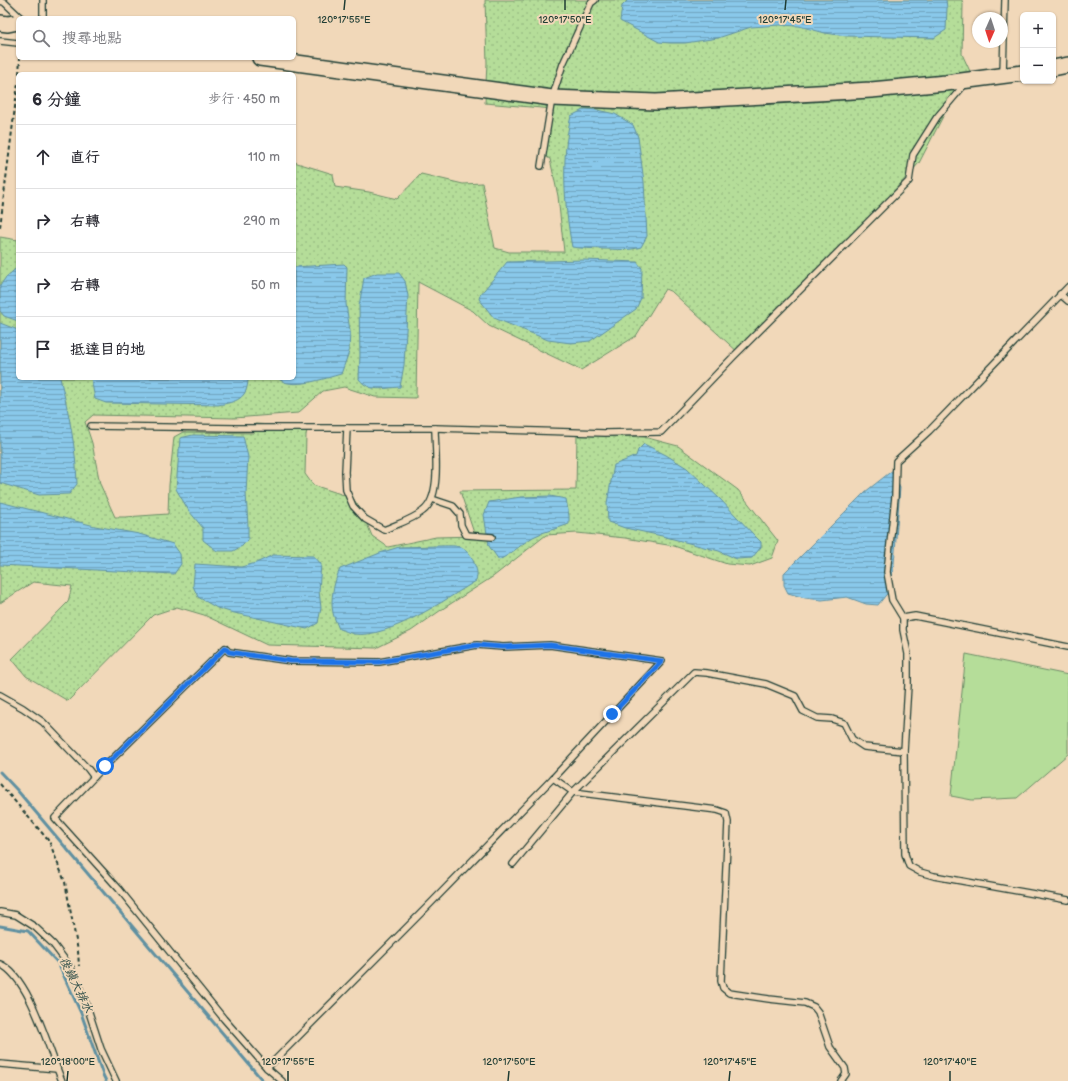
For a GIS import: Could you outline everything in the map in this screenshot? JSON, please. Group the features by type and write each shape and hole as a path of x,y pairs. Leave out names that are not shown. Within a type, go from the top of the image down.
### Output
{"street":[{"path":"275,60 552,98 656,102 870,90 1020,73"},
{"path":"1056,67 1068,65"}],"lane":[{"path":"43,0 43,16"},
{"path":"541,166 552,98 563,64 591,3 595,0"},
{"path":"1003,76 1005,0"},
{"path":"0,1 4,2 12,22"},
{"path":"0,41 16,44"},
{"path":"91,426 435,428 604,433 661,432 733,357 909,181 913,155 921,140 937,117 968,80"},
{"path":"1068,287 929,431 896,461 895,497 887,572 892,600 903,618 903,630 908,654 904,751 905,854 909,866 920,872 934,876 1068,900"},
{"path":"1060,294 1068,301"},
{"path":"347,428 345,472 346,490 353,506 365,519 384,530 424,511 432,499 436,488 435,428"},
{"path":"432,499 453,506 460,514 461,524 466,535 492,537"},
{"path":"903,618 915,616 1068,648"},
{"path":"266,1068 431,904 553,778 662,661 550,645 503,647 477,645 379,662 291,661 229,652 225,648 94,777 55,818 118,889 266,1068 282,1081"},
{"path":"513,864 573,792 694,672 766,684 795,696 803,711 818,718 832,719 844,723 852,739 864,747 904,751"},
{"path":"0,695 23,708 43,722 94,777"},
{"path":"553,778 573,792 717,810 726,813 728,822 721,981 724,988 729,993 805,1003 814,1007 818,1012 830,1046 845,1068 846,1074 841,1081"},
{"path":"0,912 16,915 35,927 53,944 71,968 101,1049 116,1081"},
{"path":"0,964 16,977 25,990 62,1081"},
{"path":"0,1064 57,1069"}],"path":[{"path":"19,72 20,60"},
{"path":"0,227 16,99"},
{"path":"0,784 49,841 65,882 78,951 80,975 78,987"}],"green space":[{"path":"485,0 962,0 962,54 975,82 955,93 919,163 848,242 740,354 672,292 665,289 636,336 581,370 489,326 473,311 418,282 416,398 375,397 344,387 323,391 298,413 234,418 93,415 85,422 92,443 100,484 115,517 168,514 169,485 174,437 183,432 254,433 255,424 308,427 306,435 305,474 313,485 353,498 363,514 372,536 388,547 436,537 475,536 460,491 576,490 577,434 644,437 678,446 738,490 778,541 772,558 750,566 727,564 674,546 625,538 577,533 546,535 494,576 411,631 376,648 267,645 204,615 177,607 153,615 68,701 26,676 12,659 68,602 72,586 33,582 0,603 0,237 16,240 16,380 296,380 296,163 333,174 335,187 369,192 397,199 421,174 463,184 482,183 495,248 509,252 564,252 558,196 550,159 543,155 553,109 485,103 487,63"},
{"path":"966,654 1068,675 1068,754 1017,798 972,800 951,796"}],"water":[{"path":"628,0 946,0 946,30 934,38 846,36 825,33 799,26 780,25 751,27 718,38 685,43 659,42 620,21 622,6"},
{"path":"585,109 615,114 633,125 638,137 644,182 647,236 641,247 622,250 572,247 566,198 566,148 571,116"},
{"path":"584,260 637,262 642,268 641,298 636,309 590,341 571,343 548,340 494,318 479,299 480,295 507,262"},
{"path":"344,264 347,267 346,304 350,331 349,352 341,374 299,384 284,382 281,380 296,380 296,267"},
{"path":"16,269 16,320 4,316 0,311 0,286 6,277"},
{"path":"377,273 399,273 405,281 408,296 404,365 400,387 377,389 368,386 359,379 359,306 364,278"},
{"path":"0,323 16,329 16,380 60,380 72,431 77,484 69,494 39,495 0,483"},
{"path":"91,380 248,380 246,391 240,398 235,401 218,405 106,403 95,399"},
{"path":"193,435 243,436 248,457 246,493 248,540 242,546 233,551 217,551 203,540 203,528 189,511 176,489 180,438"},
{"path":"644,444 687,468 720,499 761,542 761,547 752,558 737,559 719,551 625,528 608,522 607,503 614,465 636,456 638,450"},
{"path":"893,470 900,488 894,564 889,591 878,605 866,604 847,597 822,600 805,598 788,593 784,585 784,573 865,492"},
{"path":"550,496 566,499 569,524 533,537 499,560 489,546 484,515 489,502 521,497"},
{"path":"0,502 95,526 139,534 173,544 180,554 181,564 174,574 0,565"},
{"path":"399,547 460,547 468,552 476,570 476,581 417,616 384,630 368,634 354,634 339,629 333,615 332,596 334,585 340,569"},
{"path":"273,555 314,556 321,564 319,591 321,608 318,623 307,629 230,612 217,608 198,597 193,586 195,564 241,567 256,563"}],"waterway":[{"path":"0,772 17,790 263,1081"},
{"name":"後鎮大排水","path":"0,926 28,931 58,963 81,1013 106,1081"}],"route":[{"path":"105,766 225,648 229,652 291,661 379,662 477,645 503,647 550,645 662,661 612,714"}]}
